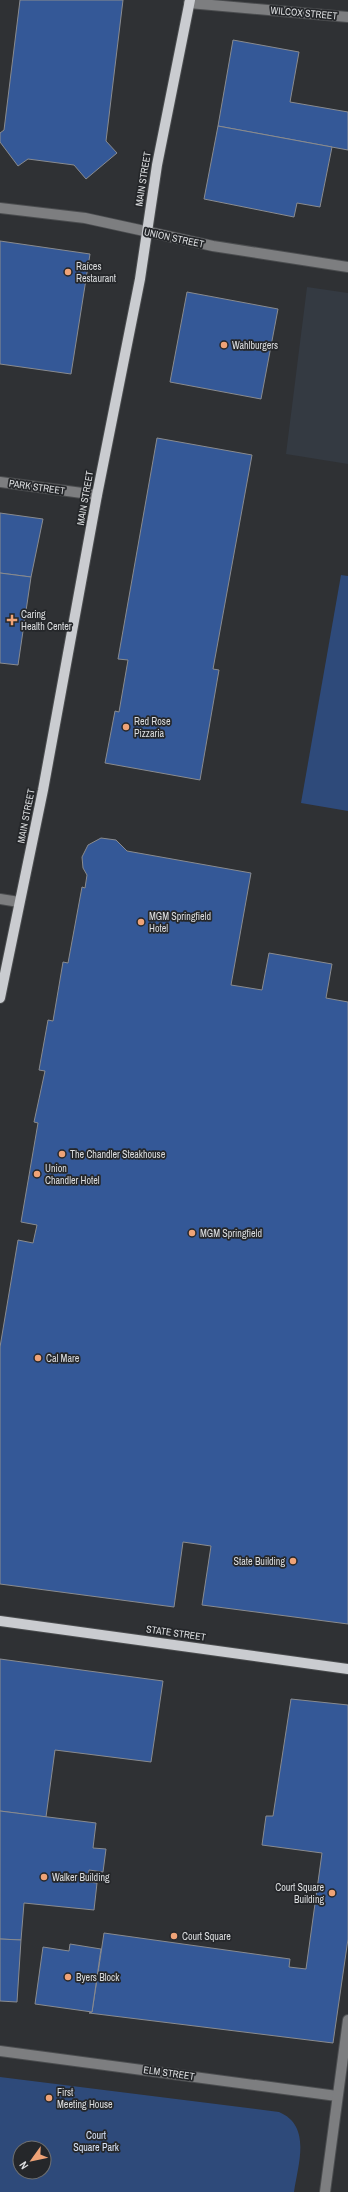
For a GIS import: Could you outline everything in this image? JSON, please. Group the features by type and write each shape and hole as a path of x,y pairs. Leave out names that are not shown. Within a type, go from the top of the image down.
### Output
{"main road":[{"name":"MAIN STREET","path":"0,998 47,769 97,495 137,295 157,166 189,2"},
{"name":"STATE STREET","path":"0,1621 348,1669"}],"street":[{"name":"WILCOX STREET","path":"189,2 348,16"},
{"name":"UNION STREET","path":"0,208 85,218 213,246 348,267"},
{"name":"PARK STREET","path":"0,482 97,495"},
{"path":"0,899 19,902"},
{"path":"325,2192 348,2020"},
{"name":"ELM STREET","path":"0,2051 337,2096"}],"shaded area":[{"path":"307,287 348,293 348,464 286,454"}],"green space":[{"path":"341,575 348,576 348,811 301,803"},
{"name":"Court Square Park","path":"0,2077 279,2112 289,2118 296,2126 299,2136 300,2158 294,2192 0,2192"}],"building":[{"path":"20,0 123,0 106,141 117,153 86,179 74,165 28,159 18,166 0,142 0,133 4,130"},
{"path":"233,40 299,52 290,102 348,112 348,150 218,126"},
{"path":"218,126 332,147 320,207 297,203 294,217 204,199"},
{"path":"0,241 90,254 71,374 0,364"},
{"name":"Wahlburgers","path":"187,292 278,309 261,399 170,382"},
{"path":"157,438 252,455 213,669 219,670 200,780 105,763 115,711 119,712 128,660 118,659"},
{"path":"0,513 43,519 31,577 0,573"},
{"path":"0,573 31,577 18,665 0,663"},
{"name":"MGM Springfield","path":"101,838 116,840 127,851 251,873 231,985 262,990 269,953 332,964 326,998 348,1002 348,1624 202,1605 211,1546 183,1542 174,1607 0,1584 0,1347 18,1240 33,1243 37,1225 21,1222 38,1123 34,1122 45,1071 39,1070 48,1020 53,1021 63,962 68,963 82,887 85,888 87,875 83,868 82,857 88,845"},
{"path":"0,1659 163,1681 151,1762 55,1750 46,1817 0,1811"},
{"name":"Court Square Building","path":"291,1699 348,1705 348,1939 333,2043 89,2013 92,2012 104,1933 290,1959 289,1967 306,1969 322,1853 262,1845 266,1816 273,1816"},
{"name":"Walker Building","path":"0,1811 96,1823 93,1848 106,1849 103,1872 89,1870 88,1882 97,1883 94,1910 24,1903 21,1940 0,1939"},
{"path":"0,1939 21,1940 17,2002 0,2001"},
{"name":"Byers Block","path":"70,1944 101,1949 92,2012 35,2004 43,1947 69,1951"}],"place":[{"name":"Raíces Restaurant","path":"68,272"},
{"name":"Wahlburgers","path":"224,345"},
{"name":"Caring Health Center","path":"12,620"},
{"name":"Red Rose Pizzaria","path":"126,727"},
{"name":"MGM Springfield Hotel","path":"141,922"},
{"name":"The Chandler Steakhouse","path":"62,1154"},
{"name":"Union Chandler Hotel","path":"37,1174"},
{"name":"MGM Springfield","path":"192,1233"},
{"name":"Cal Mare","path":"38,1358"},
{"name":"State Building","path":"293,1561"},
{"name":"Walker Building","path":"44,1877"},
{"name":"Court Square Building","path":"332,1893"},
{"name":"Court Square","path":"174,1936"},
{"name":"Byers Block","path":"68,1977"},
{"name":"First Meeting House","path":"49,2098"}]}
